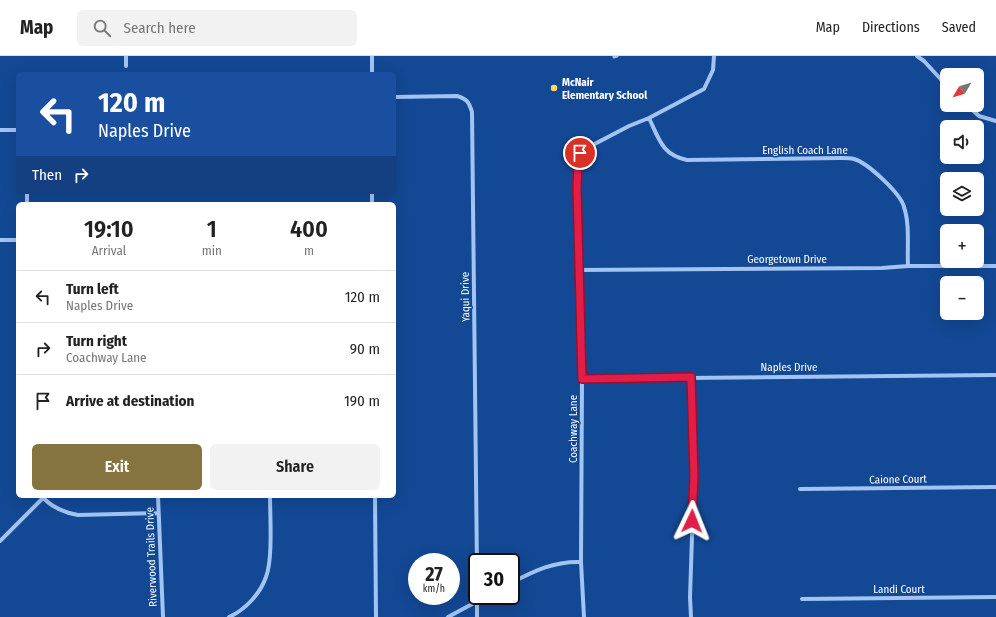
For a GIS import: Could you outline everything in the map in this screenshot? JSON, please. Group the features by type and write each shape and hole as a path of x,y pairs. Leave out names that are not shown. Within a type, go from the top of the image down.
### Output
{"street":[{"path":"126,56 126,66"},
{"path":"372,56 372,72"},
{"name":"Coachway Lane","path":"584,617 581,562 582,379 577,189 578,162 580,153 608,136 649,118 704,89 713,70 714,56"},
{"path":"917,56 924,61 940,78"},
{"name":"Yaqui Drive","path":"396,97 457,96 465,98 470,103 472,112 477,553"},
{"path":"975,112 979,116 996,122"},
{"name":"English Coach Lane","path":"649,118 663,147 669,154 687,160 842,158 854,159 865,164 900,198 904,207 907,219 908,266"},
{"path":"0,130 16,130"},
{"path":"0,240 16,240"},
{"name":"Georgetown Drive","path":"578,270 996,266"},
{"name":"Naples Drive","path":"582,379 996,375"},
{"path":"691,377 694,476 690,596 691,617"},
{"name":"Caione Court","path":"800,489 996,487"},
{"path":"0,541 42,498"},
{"path":"44,498 50,504 68,513 78,515 158,513"},
{"name":"Riverwood Trails Drive","path":"158,498 163,617"},
{"path":"229,617 245,607 260,587 266,576 270,538 270,498"},
{"path":"374,498 376,617"},
{"path":"520,578 538,569 554,564 581,562"},
{"name":"Landi Court","path":"802,599 996,597"},
{"path":"448,617 470,605"},
{"path":"477,605 478,617"}],"place":[{"name":"McNair Elementary School","path":"554,88"}],"route":[{"path":"580,153 578,162 577,189 577,245 582,379 691,377 694,476 692,521"}]}
